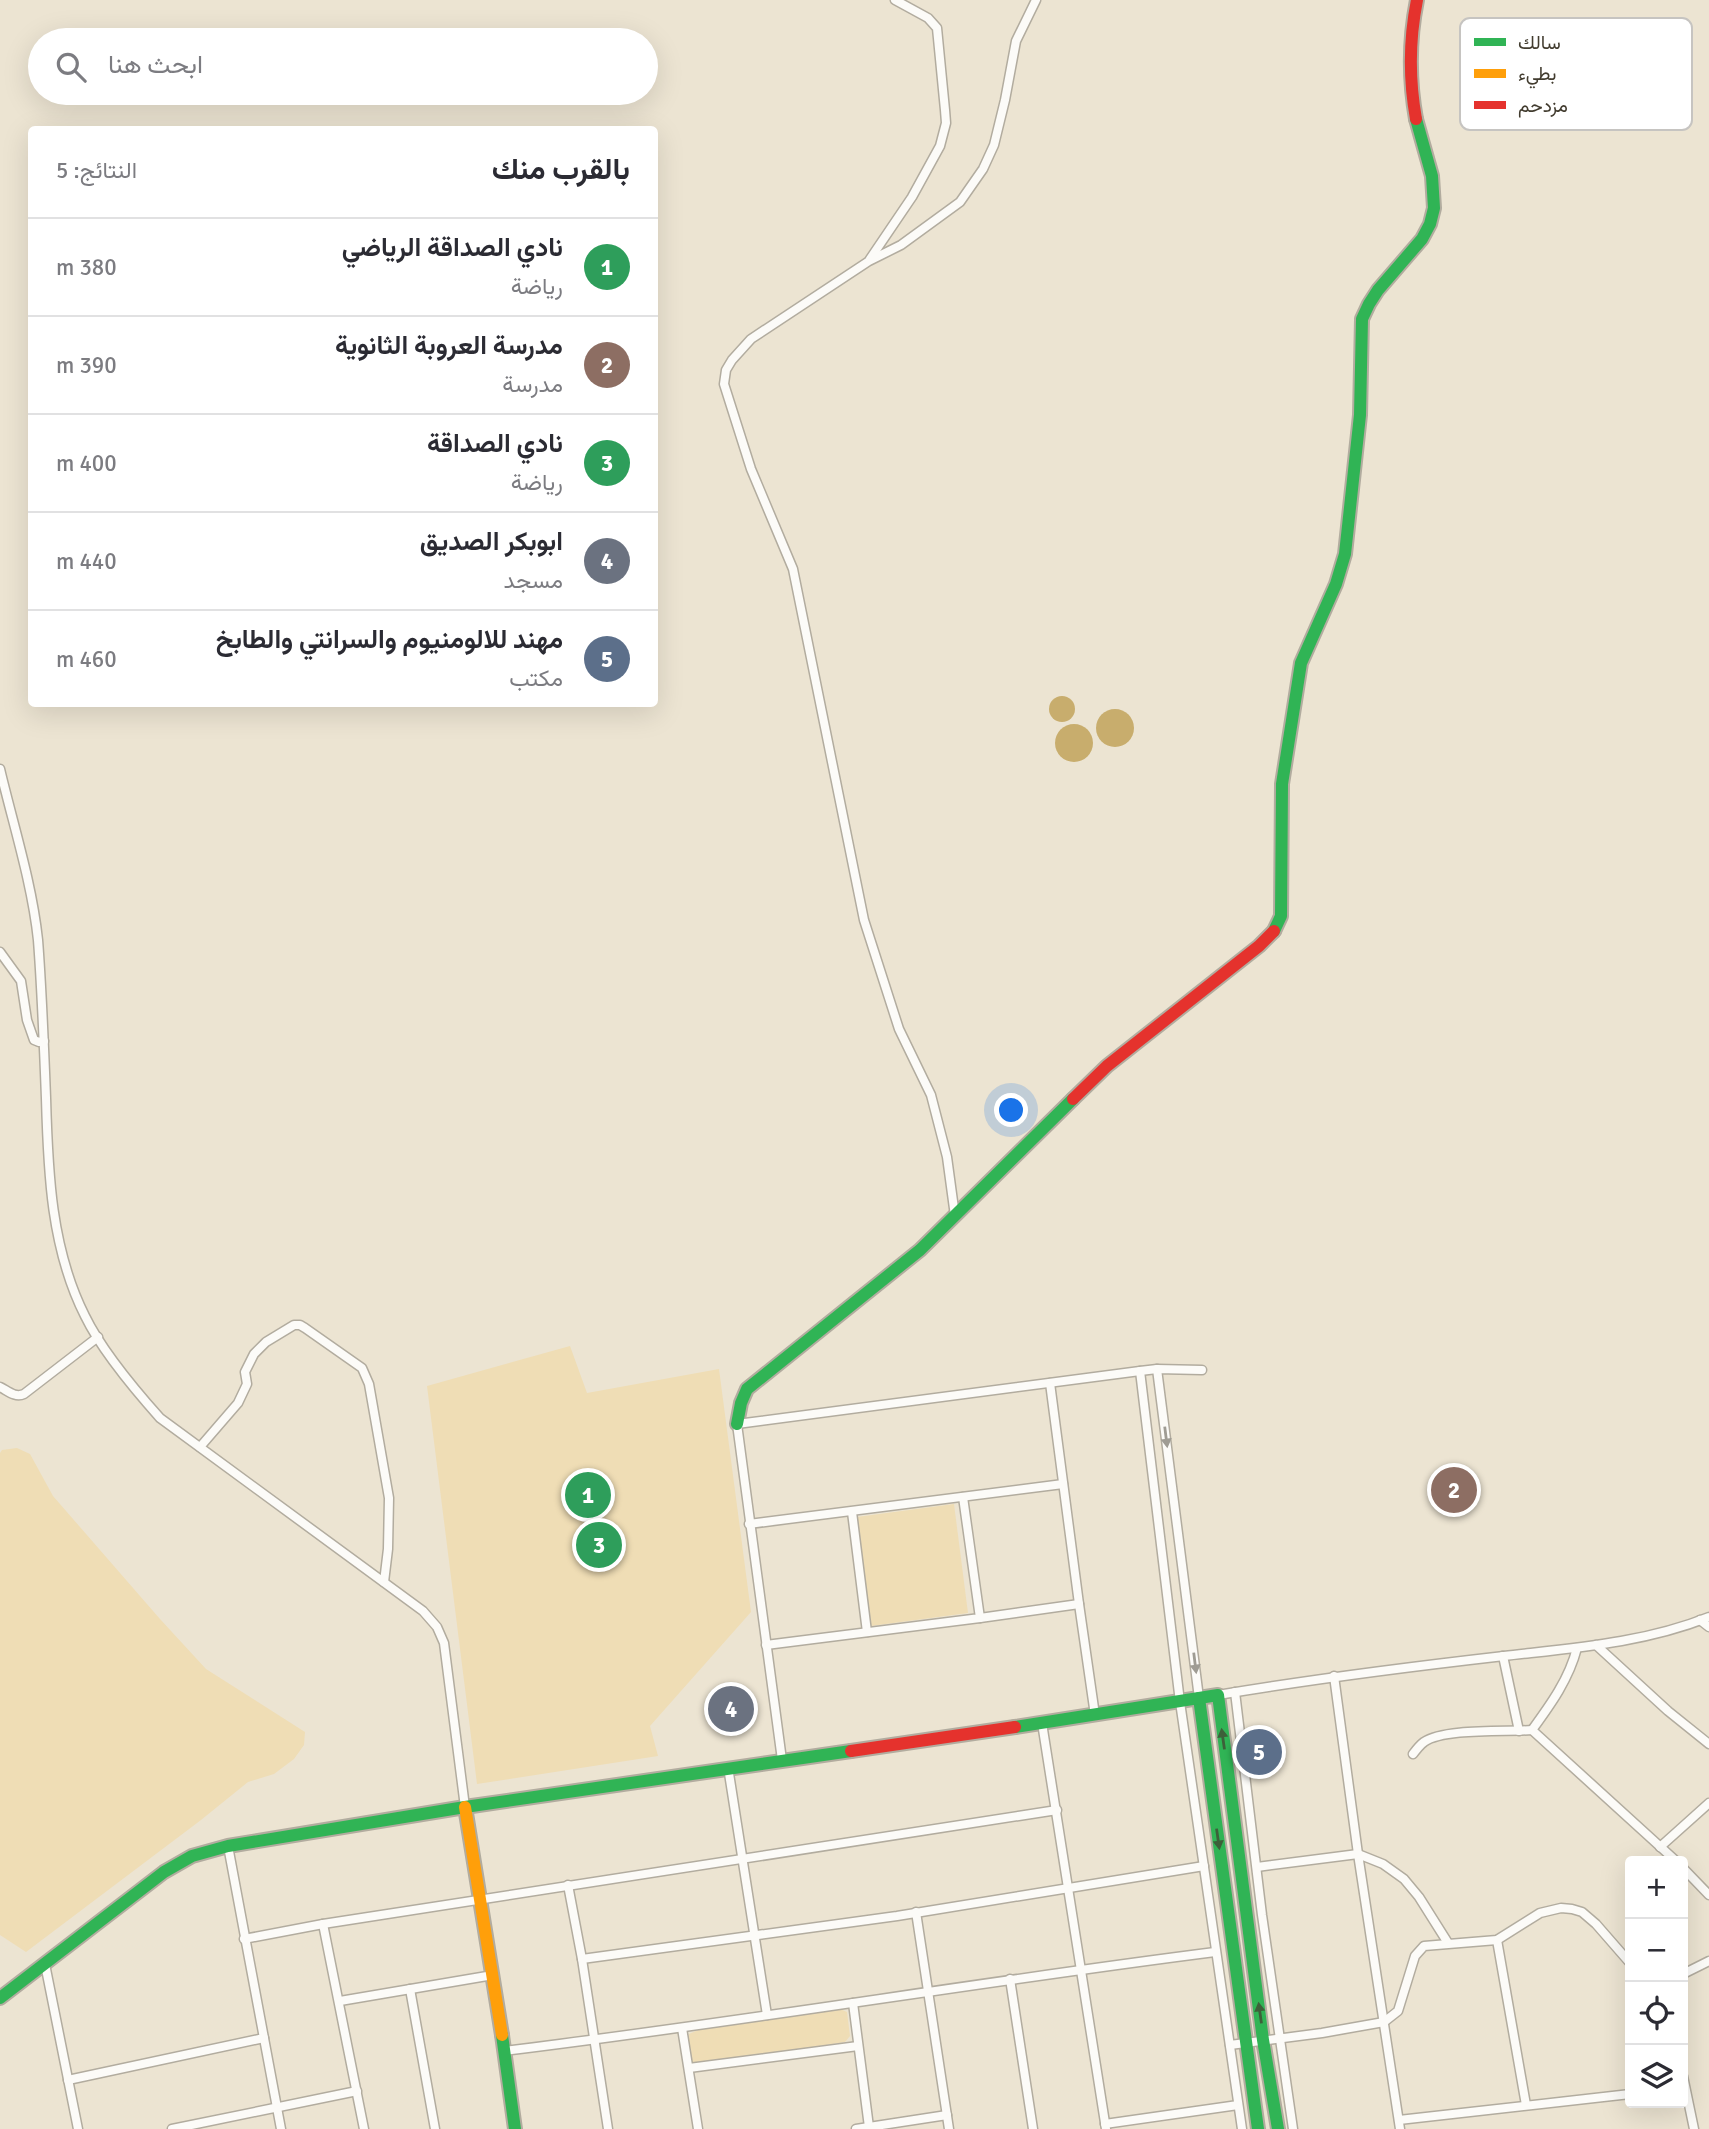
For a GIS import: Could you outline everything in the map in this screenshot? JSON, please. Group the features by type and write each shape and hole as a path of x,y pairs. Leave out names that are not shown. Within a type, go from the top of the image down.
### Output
{"street":[{"path":"955,1216 947,1157 931,1095 899,1029 863,920 793,569 751,469 724,384 726,370 732,360 751,339 869,261 901,245 960,202 973,186 994,145 1016,41 1036,0"},
{"path":"782,1760 737,1424 747,1389 920,1250 1098,1074 1268,939 1279,923 1282,902 1282,784 1301,663 1336,584 1345,554 1360,415 1362,319 1364,310 1378,288 1421,239 1434,209 1435,196 1414,101 1412,48 1417,0"},
{"path":"869,261 928,171 940,146 946,122 937,28 928,18 895,1"},
{"path":"0,769 37,935 48,1148 57,1230 68,1275 85,1317 137,1392 160,1418 423,1611 437,1627 444,1643 465,1807 515,2129"},
{"path":"0,952 21,981 27,1020 34,1040 44,1041"},
{"path":"200,1447 238,1403 247,1384 246,1372 254,1354 261,1346 294,1325 305,1328 362,1368 369,1384 389,1498 384,1582"},
{"path":"0,1387 14,1395 24,1394 98,1337"},
{"path":"737,1424 1157,1369 1202,1370"},
{"path":"1157,1369 1258,2129"},
{"path":"1140,1371 1180,1702 1242,2129"},
{"path":"1050,1383 1096,1715"},
{"path":"749,1524 1063,1484"},
{"path":"963,1497 980,1618"},
{"path":"852,1511 867,1632"},
{"path":"766,1645 1079,1604"},
{"path":"0,1998 164,1872 192,1856 228,1846 465,1807 1096,1715 1334,1676 1577,1648 1653,1634 1709,1616"},
{"path":"1700,1620 1709,1627"},
{"path":"1596,1645 1668,1711 1709,1744"},
{"path":"1532,1730 1564,1684 1573,1666 1577,1648"},
{"path":"1503,1656 1518,1731"},
{"path":"1334,1676 1357,1854 1400,2125 1526,2105 1625,2095"},
{"path":"1235,1692 1293,2129"},
{"path":"1218,1696 1263,2040 1278,2129"},
{"path":"1042,1723 1106,2126 1238,2105"},
{"path":"1413,1754 1423,1742 1435,1736 1532,1730 1670,1856"},
{"path":"728,1767 768,2015"},
{"path":"1660,1847 1709,1803"},
{"path":"244,1939 568,1885 1056,1810"},
{"path":"228,1846 281,2129"},
{"path":"1257,1867 1357,1854 1383,1864 1404,1879 1419,1897 1448,1943"},
{"path":"582,1959 916,1912 1204,1866"},
{"path":"1688,1873 1709,1895"},
{"path":"568,1885 608,2129"},
{"path":"1230,2045 1384,2022 1398,2011 1419,1950 1431,1944 1497,1940 1540,1913 1561,1908 1582,1912 1625,1957"},
{"path":"916,1912 949,2129"},
{"path":"323,1924 364,2129"},
{"path":"1497,1940 1526,2105"},
{"path":"504,2050 682,2028 1080,1969 1215,1952"},
{"path":"1688,1972 1709,1961"},
{"path":"45,1964 78,2129"},
{"path":"340,2001 493,1975"},
{"path":"1010,1979 1033,2129"},
{"path":"410,1989 435,2129"},
{"path":"853,2003 869,2127"},
{"path":"682,2028 698,2129"},
{"path":"68,2080 264,2038"},
{"path":"689,2068 858,2046"},
{"path":"172,2129 357,2091"},
{"path":"1688,2102 1694,2129"},
{"path":"856,2129 947,2115"}],"shaded area":[{"path":"1062,696 1071,700 1075,709 1071,718 1062,722 1053,718 1049,709 1053,700"},
{"path":"1115,709 1128,715 1134,728 1128,741 1115,747 1102,741 1096,728 1102,715"},
{"path":"1074,724 1087,730 1093,743 1087,756 1074,762 1061,756 1055,743 1061,730"},
{"path":"570,1346 587,1393 719,1369 751,1612 650,1726 658,1756 477,1784 427,1386"},
{"path":"17,1448 30,1454 53,1496 206,1669 305,1732 304,1745 294,1759 274,1774 248,1782 26,1952 0,1935 0,1453 2,1450"},
{"path":"954,1504 968,1613 871,1626 857,1517"},
{"path":"840,2009 847,2012 850,2036 845,2042 694,2065 690,2062 686,2039 689,2034 698,2030"}],"traffic: fast":[{"path":"1274,931 1281,916 1282,784 1301,663 1336,584 1345,554 1360,415 1362,319 1378,290 1422,239 1434,208 1432,176 1416,119"},
{"path":"737,1424 747,1389 920,1250 1073,1099"},
{"path":"1015,1727 1218,1695 1263,2040 1278,2129"},
{"path":"1199,1698 1258,2129"},
{"path":"0,1998 164,1872 192,1856 228,1846 465,1807 851,1751"},
{"path":"502,2035 515,2129"}],"traffic: slow":[{"path":"465,1807 502,2035"}],"traffic: jam":[{"path":"1416,119 1411,60 1417,0"},
{"path":"1073,1099 1107,1066 1259,946 1274,931"},
{"path":"851,1751 1015,1727"}],"place":[{"name":"مدرسة العروبة الثانوية","path":"1454,1490"},
{"name":"نادي الصداقة الرياضي","path":"588,1495"},
{"name":"نادي الصداقة","path":"599,1545"},
{"name":"ابوبكر الصديق","path":"731,1709"},
{"name":"مهند للالومنيوم والسرانتي والطابخ","path":"1259,1752"}]}
